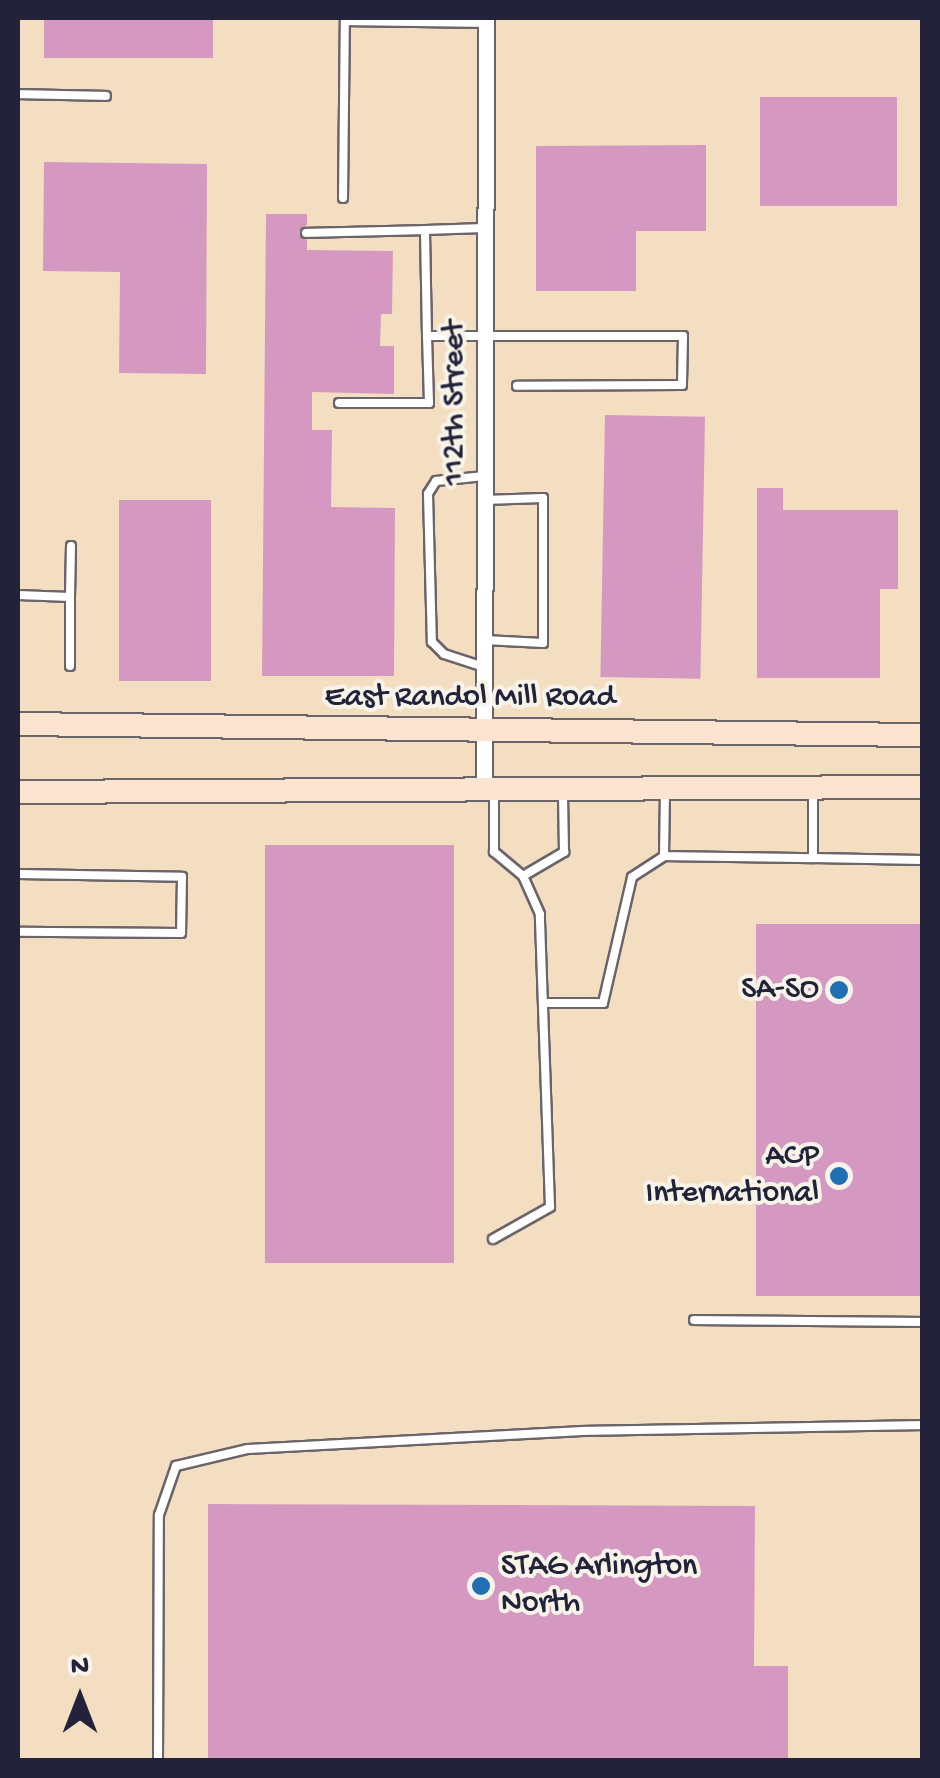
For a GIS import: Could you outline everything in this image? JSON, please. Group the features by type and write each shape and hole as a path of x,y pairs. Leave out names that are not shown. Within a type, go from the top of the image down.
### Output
{"main road":[{"name":"East Randol Mill Road","path":"18,724 922,734"},
{"path":"18,792 922,788"}],"street":[{"name":"112th Street","path":"486,20 484,731 489,789"}],"lane":[{"path":"343,198 345,21 486,20"},
{"path":"18,94 106,96"},
{"path":"306,234 484,228"},
{"path":"339,403 429,403 425,230"},
{"path":"427,336 682,336 682,386 518,386"},
{"path":"484,476 436,481 428,494 432,642 444,654 484,667"},
{"path":"484,500 543,498 544,643 484,640"},
{"path":"70,546 70,666"},
{"path":"18,595 70,597"},
{"path":"813,786 813,858"},
{"path":"489,789 494,852 523,876 540,914 550,1207 494,1239"},
{"path":"523,876 564,852 563,789"},
{"path":"664,856 665,789"},
{"path":"546,1003 603,1002 632,876 664,856 922,860"},
{"path":"18,874 182,876 181,933 18,932"},
{"path":"694,1320 922,1322"},
{"path":"158,1760 159,1515 176,1466 248,1448 584,1431 922,1426"}],"building":[{"path":"44,18 213,18 213,58 44,58"},
{"path":"760,97 897,97 897,206 760,206"},
{"path":"706,145 706,231 636,231 636,291 536,291 536,146"},
{"path":"44,162 207,164 206,374 119,373 120,272 43,271"},
{"path":"266,214 307,214 307,225 299,232 307,240 307,250 393,251 392,314 381,314 380,346 394,346 394,394 312,392 312,430 332,430 331,507 395,508 394,676 262,676"},
{"path":"605,415 705,417 700,679 600,677"},
{"path":"757,488 783,488 783,510 898,510 898,589 880,589 880,678 757,678"},
{"path":"119,500 211,500 211,681 119,681"},
{"path":"265,845 454,845 454,1263 265,1263"},
{"name":"ACP International","path":"756,924 922,924 922,1296 756,1296"},
{"name":"STAG Arlington North","path":"208,1504 755,1506 754,1666 788,1666 788,1760 208,1760"}],"place":[{"name":"SA-SO","path":"839,990"},
{"name":"ACP International","path":"839,1176"},
{"name":"STAG Arlington North","path":"481,1586"}]}
